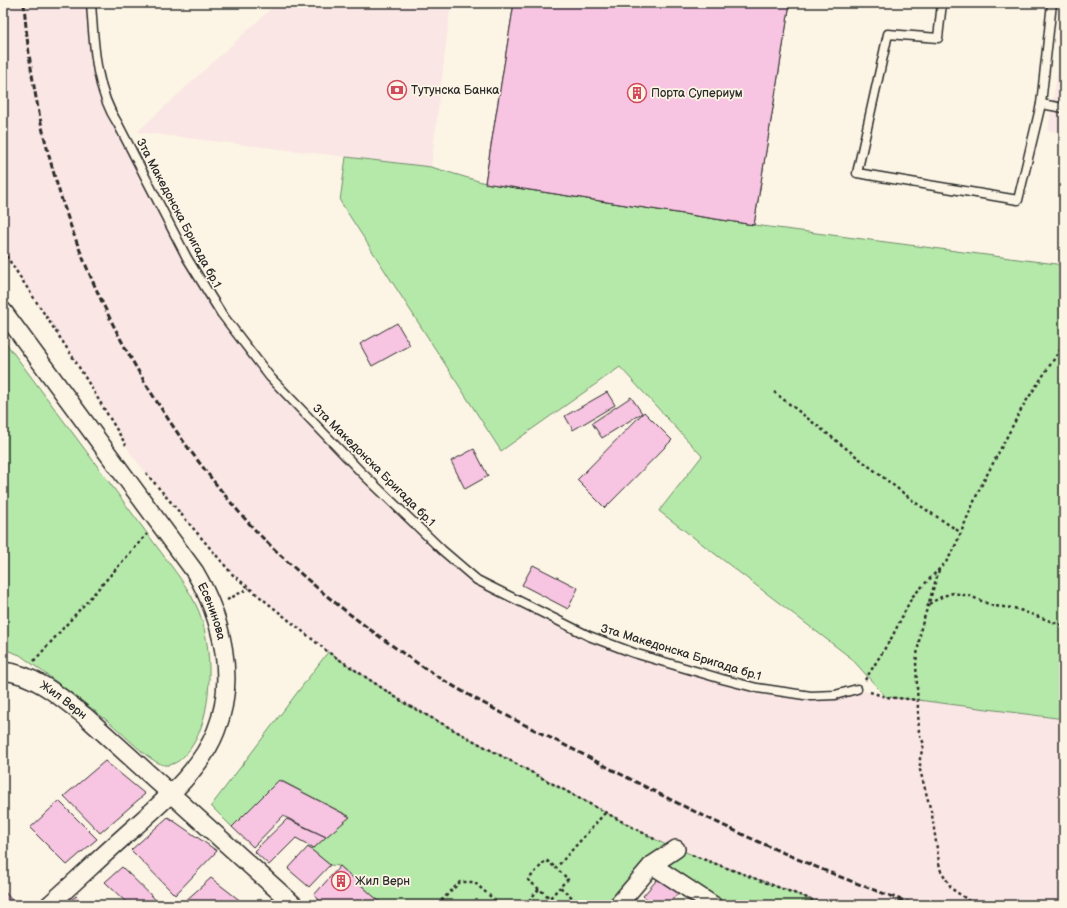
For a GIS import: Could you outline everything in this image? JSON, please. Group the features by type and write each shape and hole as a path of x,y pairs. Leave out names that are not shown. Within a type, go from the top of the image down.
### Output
{"street":[{"name":"Есенинова","path":"3,311 186,558 202,584 214,608 221,635 226,676 225,694 220,722 204,753 171,794 49,905"},
{"name":"Жил Верн","path":"3,671 21,675 57,694 86,717 294,905"},
{"path":"618,905 652,865 676,848"},
{"path":"652,865 713,905"}],"lane":[{"name":"3та Македонска Бригада бр.1","path":"91,3 95,51 103,94 109,110 118,124 187,258 221,313 270,377 360,471 442,550 478,580 589,636 634,653 722,679 786,693 812,696 835,695 857,689"},
{"path":"942,3 938,38 888,34 857,173 1018,200 1041,104 1052,3"},
{"path":"1041,104 1064,108"}],"path":[{"path":"3,251 74,359 130,451"},
{"path":"918,700 886,697 857,689 872,672 912,597 953,552 960,532 979,490 1023,406 1064,344"},
{"path":"774,392 916,503 960,532"},
{"path":"143,469 233,575 328,652 406,704 605,813 676,848 826,905"},
{"path":"30,666 150,531"},
{"path":"939,569 921,628 916,662 919,734 924,744 920,758 920,770 932,815 940,869 952,889 968,900 962,905"},
{"path":"214,608 249,588"},
{"path":"928,604 943,596 953,593 970,596 993,606 1014,608 1064,626"},
{"path":"556,868 605,813"},
{"path":"546,860 556,868 568,879 550,898 528,880 546,860"},
{"path":"437,905 460,882 474,882 500,905"},
{"path":"560,887 581,905"},
{"path":"525,905 539,889"}],"shaded area":[{"path":"3,3 91,3 103,95 187,258 270,377 360,471 477,580 589,636 722,679 812,696 857,689 886,697 1064,719 1064,905 826,905 664,844 581,801 406,704 328,652 233,575 133,457 74,359 3,252"},
{"path":"273,3 451,3 431,167 137,132 272,8"},
{"path":"1064,30 1064,133 1048,131"}],"green space":[{"path":"346,157 431,167 485,183 754,225 1064,265 1064,719 886,697 851,658 659,511 702,456 620,367 501,451 340,201"},
{"path":"3,339 177,574 199,611 204,628 209,659 208,694 205,712 201,728 194,743 183,757 173,764 164,765 158,763 76,696 20,655 9,651 3,652"},
{"path":"328,652 406,704 664,844 826,905 713,905 652,865 618,905 383,905 340,866 330,865 308,847 314,848 349,816 280,780 232,827 211,806"}],"building":[{"name":"Порта Супериум","path":"514,3 790,3 754,225 485,183"},
{"name":"Порта Супериум","path":"514,3 790,3 754,225 485,183"},
{"path":"397,323 410,345 372,366 360,344"},
{"path":"607,392 615,405 573,430 565,416"},
{"path":"631,397 642,413 602,438 592,423"},
{"path":"644,412 672,440 605,508 577,480"},
{"path":"474,449 488,476 465,489 451,461"},
{"path":"533,565 578,588 568,609 522,585"},
{"path":"105,761 145,794 100,833 64,796"},
{"path":"279,780 350,817 326,837 283,816 253,847 232,827"},
{"path":"59,801 97,839 67,865 30,828"},
{"path":"168,817 217,851 175,895 131,850"},
{"path":"287,819 326,837 314,848 296,838 269,865 254,851"},
{"path":"308,847 330,865 309,887 288,869"},
{"name":"Жил Верн","path":"340,866 383,905 325,905 314,895"},
{"path":"122,867 161,905 129,905 105,882"},
{"path":"661,875 681,890 667,905 654,905 643,896"},
{"path":"211,878 242,902 238,905 187,905 184,902"},
{"path":"3,890 16,905 3,905"},
{"path":"76,896 85,905 65,905"}],"railway":[{"path":"24,3 30,63 41,123 56,181 75,238 98,293 125,347 155,399 189,449 231,503 258,533 294,567 350,615 453,686 708,818 790,856 874,890 916,905"}],"place":[{"name":"Тутунска Банка","path":"397,90"},
{"name":"Порта Супериум","path":"637,93"},
{"name":"Жил Верн","path":"341,881"}]}
